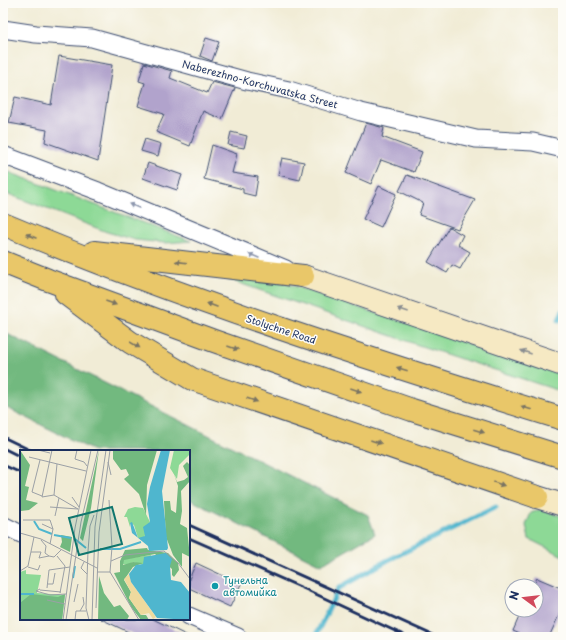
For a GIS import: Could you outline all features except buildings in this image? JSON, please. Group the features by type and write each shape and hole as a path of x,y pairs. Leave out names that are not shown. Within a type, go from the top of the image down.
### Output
{"highway":[{"name":"Stolychne Road","path":"3,224 59,248 225,310 423,376 563,420"},
{"path":"59,248 303,276"},
{"path":"3,262 214,341 412,410 563,457"},
{"path":"48,280 130,342 192,379 537,497"}],"main road":[{"path":"303,276 563,365"},
{"path":"537,497 563,505"}],"street":[{"name":"Naberezhno-Korchuvatska Street","path":"3,28 36,34 92,38 247,81 289,90 361,112 476,139 532,142 563,149"},
{"path":"3,155 98,191 303,276"},
{"path":"3,525 20,534"},
{"path":"190,616 238,637"}],"green space":[{"path":"3,170 191,241 165,243 135,240 107,232 3,192"},
{"path":"213,274 282,282 563,375 563,392 421,346"},
{"path":"3,332 368,515 375,534 321,565 190,500 190,450 92,450 3,406"},
{"path":"541,509 563,517 563,556 529,539 526,525 531,513"}],"waterway":[{"path":"559,320 563,310"},
{"path":"315,637 339,588 388,560 496,507"}],"railway":[{"path":"3,437 30,450"},
{"path":"3,448 20,456"},
{"path":"3,465 20,473"},
{"path":"190,525 437,637"},
{"path":"190,538 307,590 408,637"}],"place":[{"name":"Тунельна автомийка","path":"215,586"}]}
